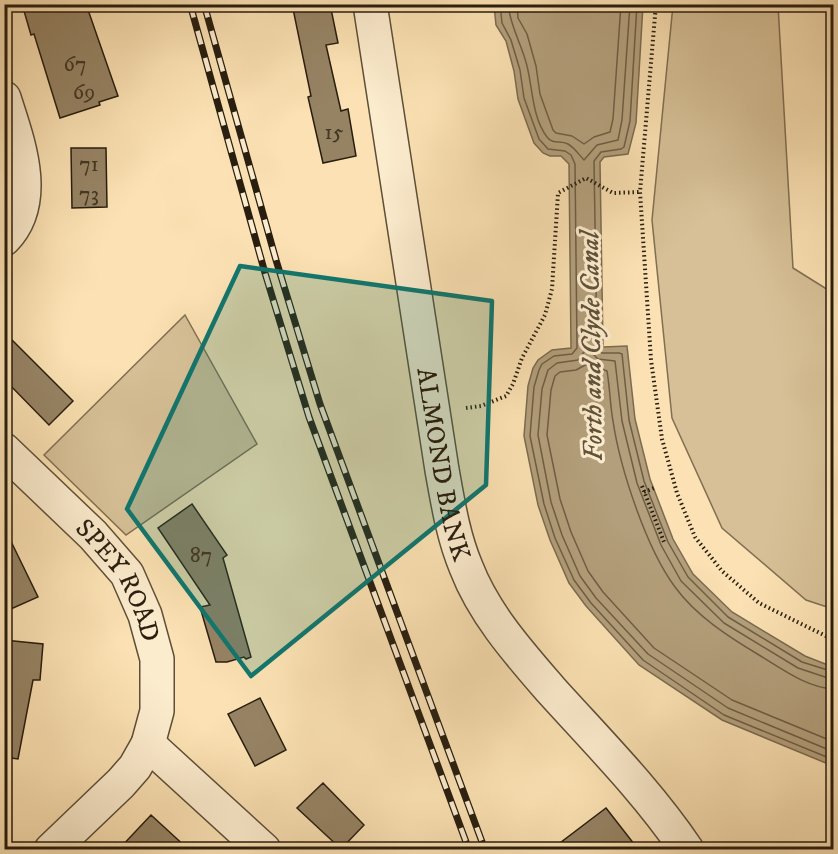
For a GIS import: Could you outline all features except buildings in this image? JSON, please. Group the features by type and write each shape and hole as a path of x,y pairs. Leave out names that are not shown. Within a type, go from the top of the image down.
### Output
{"street":[{"name":"ALMOND BANK","path":"370,4 453,530 466,569 491,616 526,661 648,796 687,849"},
{"path":"4,98 25,179 21,214 4,239"},
{"name":"SPEY ROAD","path":"4,450 93,535 127,574 145,615 157,659 157,711 148,744 135,767 121,783 51,849"},
{"path":"148,744 264,849"}],"path":[{"path":"656,4 640,192 651,360 662,439 677,493 695,537 722,571 759,603 834,640"},
{"path":"434,413 482,406 497,401 506,396 513,384 522,358 544,315 552,289 558,193 586,178 613,193 640,192"},
{"path":"642,486 664,542"},
{"path":"644,492 654,488"}],"highlighted area":[{"path":"240,266 492,301 486,485 251,676 127,509"}],"shaded area":[{"path":"673,5 778,5 793,268 833,293 833,609 806,600 722,528 672,418 652,220"},
{"path":"185,315 257,444 126,535 44,455"}],"water":[{"name":"Forth and Clyde Canal","path":"494,5 643,5 636,123 628,154 604,157 600,162 603,347 627,346 635,419 650,479 673,539 693,574 732,612 805,656 833,667 833,766 722,720 639,665 586,606 569,583 538,505 524,436 528,386 533,368 538,360 552,350 571,348 569,164 561,156 550,156 543,153 534,143 518,99 506,41 496,25"}],"railway":[{"path":"190,4 265,273 309,417 469,850"},
{"path":"204,4 276,260 320,404 485,850"}]}
